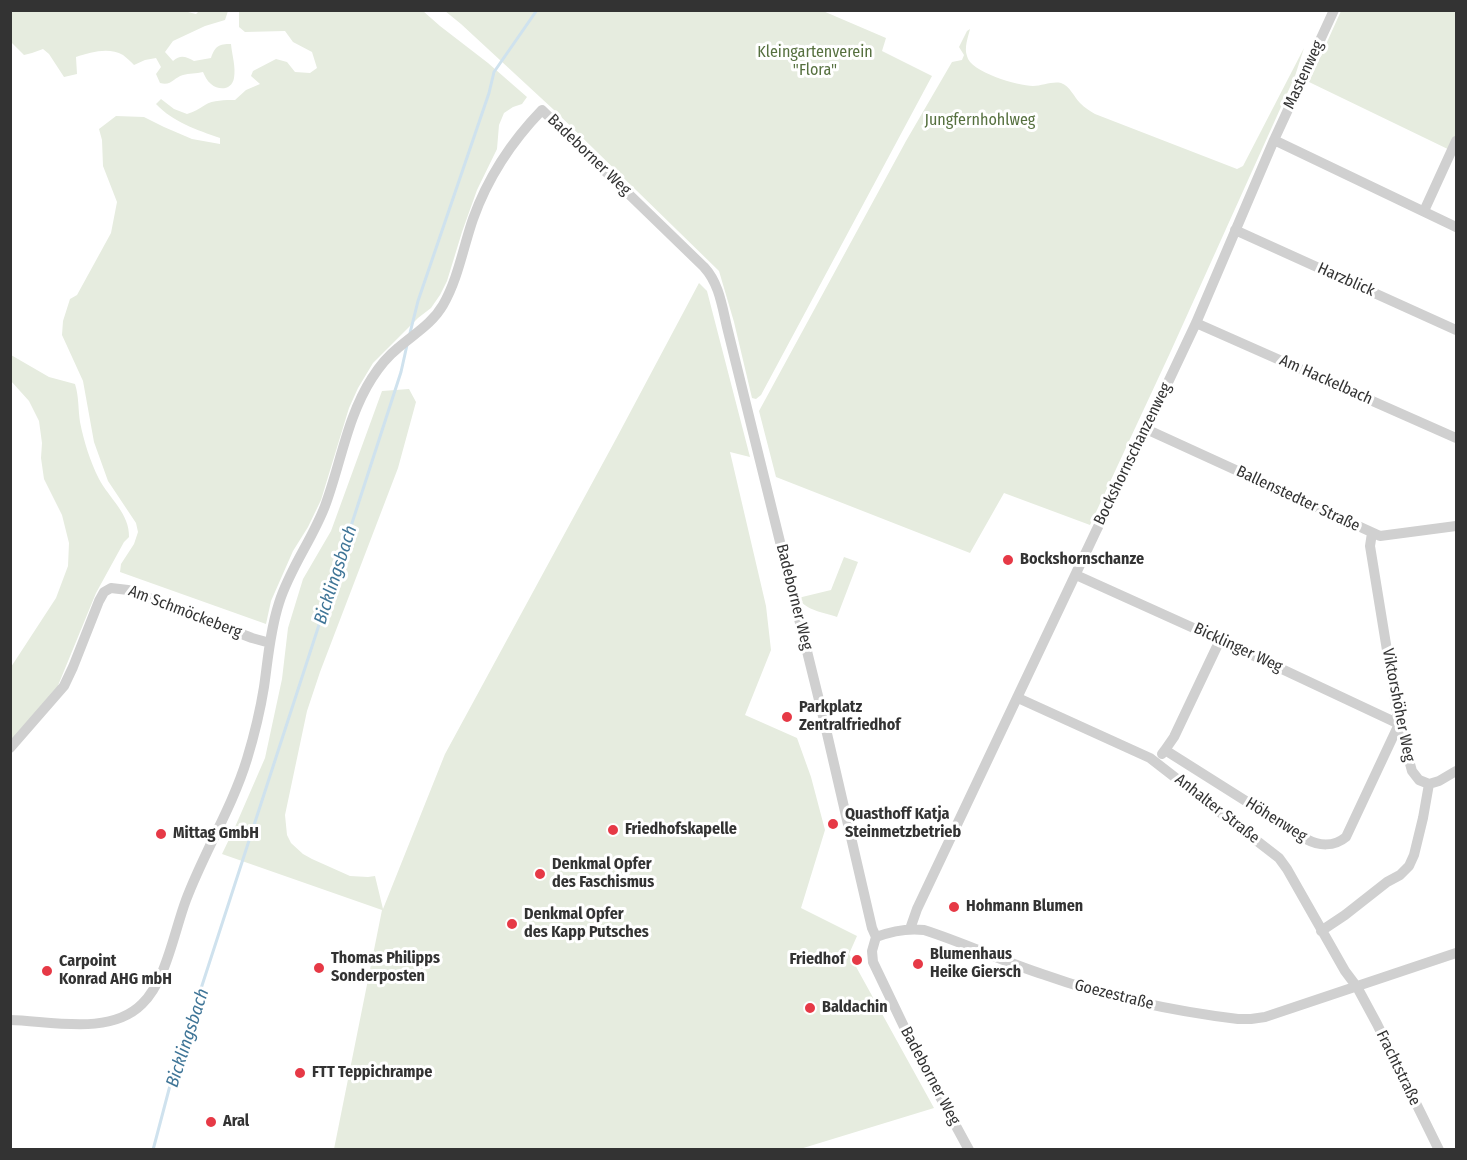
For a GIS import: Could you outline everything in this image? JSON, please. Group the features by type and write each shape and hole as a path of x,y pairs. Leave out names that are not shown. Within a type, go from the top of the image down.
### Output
{"street":[{"name":"Mastenweg","path":"1274,140 1334,10"},
{"name":"Badeborner Weg","path":"270,643 283,590 321,515 348,428 365,389 387,358 432,320 442,306 453,284 486,186 506,153 542,110 704,267 715,283 728,327 872,928 876,936 872,951 875,968 924,1067 969,1149"},
{"path":"1274,140 1456,227"},
{"name":"Bockshornschanzenweg","path":"910,929 975,784 1196,322 1274,140"},
{"path":"1424,211 1456,141"},
{"name":"Harzblick","path":"1235,230 1456,330"},
{"name":"Am Hackelbach","path":"1196,322 1456,438"},
{"name":"Ballenstedter Straße","path":"1146,429 1383,537 1456,526"},
{"name":"Viktorshöher Weg","path":"1372,533 1370,546 1399,724 1412,771 1419,780 1429,784"},
{"name":"Bicklinger Weg","path":"1076,575 1399,724"},
{"name":"Am Schmöckeberg","path":"10,748 64,687 99,601 104,592 111,588 128,590 270,643"},
{"path":"1150,758 1158,756 1165,750 1174,737 1220,640"},
{"path":"10,1020 79,1024 106,1023 135,1011 154,988 186,898 243,773 257,724 270,643"},
{"name":"Anhalter Straße","path":"1018,698 1150,758 1279,858 1345,971 1357,987"},
{"name":"Höhenweg","path":"1165,750 1306,839 1314,843 1329,844 1342,840 1348,833 1399,724"},
{"path":"1321,931 1405,871 1414,855 1429,784 1456,771"},
{"name":"Goezestraße","path":"876,936 910,929 929,932 1099,993 1223,1017 1251,1019 1265,1017 1456,953"},
{"name":"Frachtstraße","path":"1357,987 1439,1149"}],"green space":[{"path":"11,11 184,11 196,14 199,11 228,11 225,20 205,26 173,41 165,52 173,61 186,57 194,61 211,58 218,46 231,44 234,74 233,82 228,87 214,86 203,72 180,76 170,83 160,83 156,74 161,67 156,58 134,65 123,55 112,51 94,52 76,57 77,74 64,77 49,54 43,49 24,55 11,42"},
{"path":"239,11 423,11 527,97 522,104 504,113 499,125 497,149 477,190 447,281 440,295 431,308 373,363 358,388 349,408 321,500 293,551 271,601 266,624 120,572 121,564 134,544 138,532 136,523 108,481 94,442 83,381 62,335 63,321 70,299 77,295 111,233 117,202 103,166 102,140 99,129 116,116 144,117 192,139 220,144 220,138 178,121 156,104 161,99 174,109 187,114 212,102 235,100 246,90 260,84 251,76 253,71 276,59 287,62 295,72 310,73 317,68 312,52 293,42 285,31 245,32 239,27"},
{"name":"Kleingartenverein \"Flora\"","path":"445,11 823,11 886,38 882,51 932,76 761,395 756,399 752,398 719,271 554,110"},
{"path":"1341,11 1456,11 1456,153 1309,82"},
{"name":"Jungfernhohlweg","path":"970,29 966,46 967,56 970,62 985,73 1026,85 1064,84 1082,105 1095,114 1237,169 1243,166 1304,48 1295,76 1090,525 1004,493 970,553 776,477 759,411 906,141 952,62 962,60 964,55 959,47"},
{"path":"699,283 707,291 750,457 730,452 766,606 771,650 745,715 797,738 811,777 825,830 801,908 857,936 849,954 934,1108 800,1149 334,1149 382,910 222,854 265,758 282,679 288,628 303,579 331,531 382,391 409,389 416,402 398,468 307,711 285,815 287,835 291,843 303,854 350,876 375,876 383,909 445,754"},
{"path":"11,355 49,377 75,384 85,444 99,479 123,514 129,537 96,593 57,688 11,741 11,667 56,598 68,566 69,543 62,515 44,479 39,421 29,401 11,381"},
{"path":"844,557 858,562 837,617 806,606 798,598 831,590"}],"waterway":[{"name":"Bicklingsbach","path":"410,333 418,301 489,93 494,72 537,10"},
{"name":"Bicklingsbach","path":"153,1150 172,1078 401,372 407,345"}],"place":[{"name":"Bockshornschanze","path":"1008,560"},
{"name":"Parkplatz Zentralfriedhof","path":"787,717"},
{"name":"Quasthoff Katja Steinmetzbetrieb","path":"833,824"},
{"name":"Friedhofskapelle","path":"613,830"},
{"name":"Mittag GmbH","path":"161,834"},
{"name":"Denkmal Opfer des Faschismus","path":"540,874"},
{"name":"Hohmann Blumen","path":"954,907"},
{"name":"Denkmal Opfer des Kapp Putsches","path":"512,924"},
{"name":"Friedhof","path":"857,960"},
{"name":"Blumenhaus Heike Giersch","path":"918,964"},
{"name":"Thomas Philipps Sonderposten","path":"319,968"},
{"name":"Carpoint Konrad AHG mbH","path":"47,971"},
{"name":"Baldachin","path":"810,1008"},
{"name":"FTT Teppichrampe","path":"300,1073"},
{"name":"Aral","path":"211,1122"}]}
